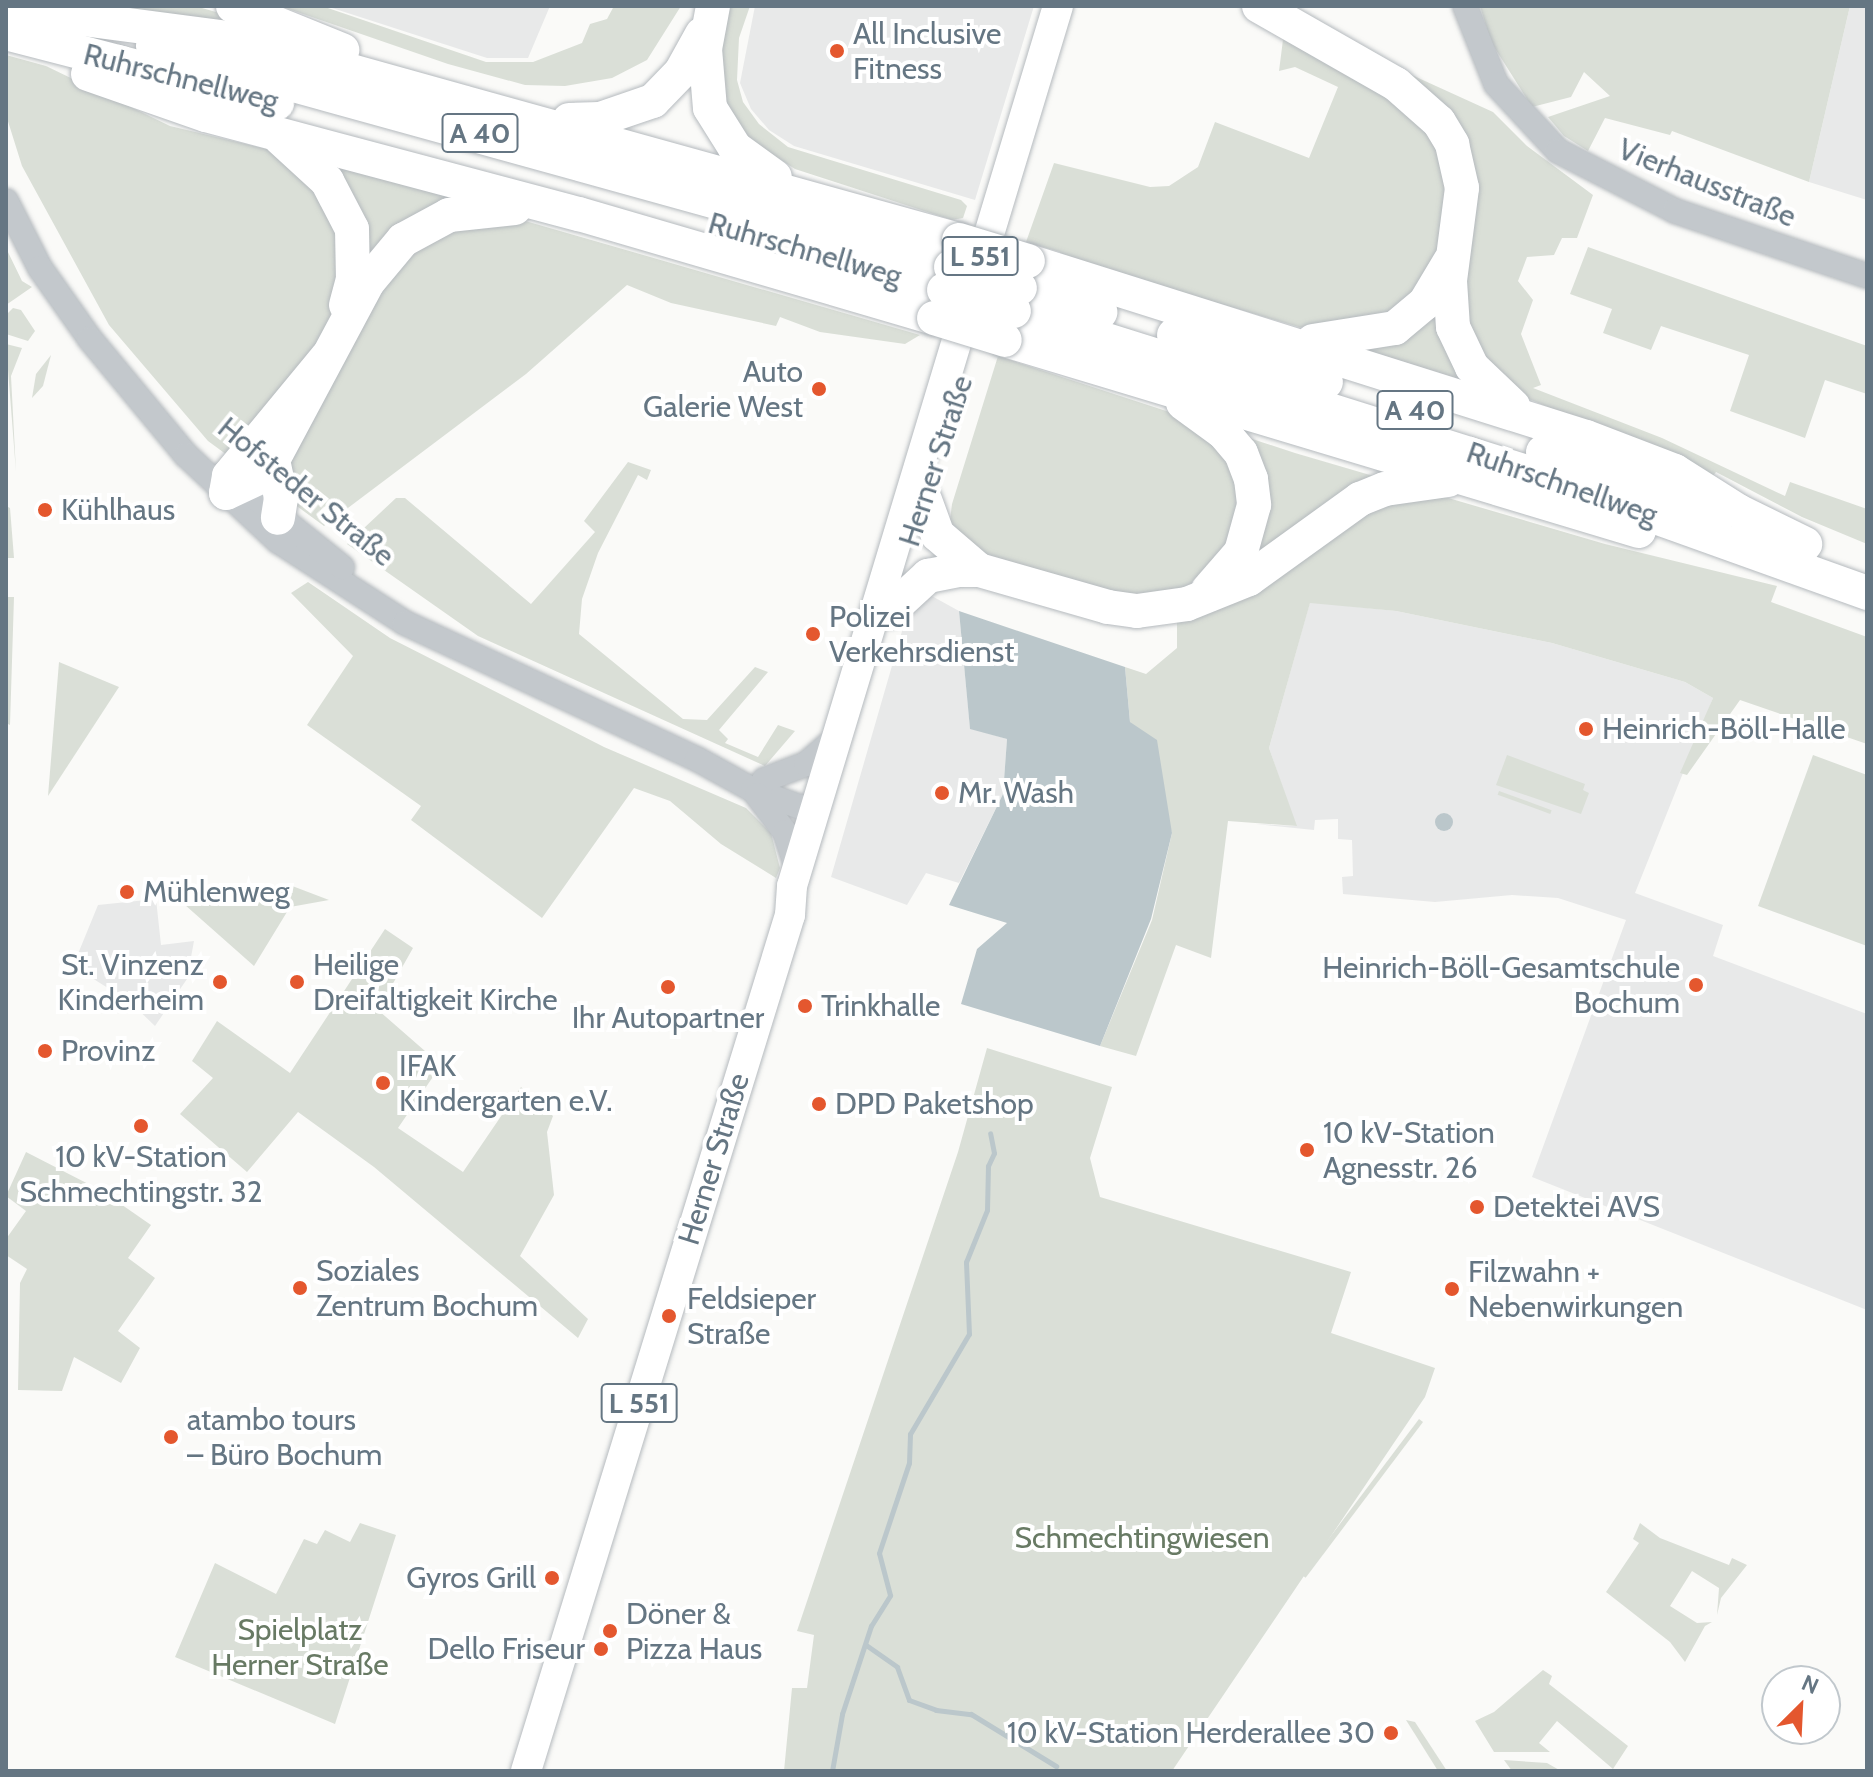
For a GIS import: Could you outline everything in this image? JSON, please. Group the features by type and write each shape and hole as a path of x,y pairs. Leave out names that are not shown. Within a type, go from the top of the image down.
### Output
{"highway":[{"path":"233,6 315,37 410,84"},
{"path":"1259,6 1396,84 1439,122 1452,144 1462,188 1452,257 1450,303 1461,348 1487,384 1526,416"},
{"path":"525,115 600,119 653,101 681,72 711,15"},
{"path":"711,15 706,97 724,136 768,174 841,205 947,279"},
{"path":"6,23 236,39 525,115 841,205"},
{"path":"6,23 142,94 274,132 579,214 947,279 1017,300 1330,341 1395,328 1425,303 1452,257"},
{"name":"Ruhrschnellweg","path":"6,23 345,120 947,279 1394,428 1796,554 1867,568"},
{"path":"233,486 273,460 333,343 353,279 352,229 327,181 274,132"},
{"path":"233,486 333,343 386,257 423,225 491,207 579,214"},
{"path":"1017,300 1224,433 1241,453 1251,479 1254,505 1241,552 1214,586 1187,604"},
{"path":"1270,335 1526,416 1667,467 1796,554"},
{"path":"1152,384 1460,479 1706,549 1796,554"},
{"path":"273,460 281,498 282,529"},
{"path":"890,611 928,576 979,570 1108,607 1137,611 1187,604 1249,579 1360,499 1385,489 1460,479"},
{"path":"925,500 938,535 979,570"},
{"name":"Ruhrschnellweg","path":"1796,554 1867,593"}],"main road":[{"name":"Herner Straße","path":"790,915 806,889 837,737 1058,6"},
{"name":"Herner Straße","path":"526,1771 790,915 797,869 890,611 1079,6"}],"street":[{"name":"Vierhausstraße","path":"1465,6 1496,84 1558,151 1675,211 1867,276"},
{"name":"Hofsteder Straße","path":"6,201 75,320 133,392 159,407 233,486 282,529 367,593 441,639 697,759 821,809"},
{"path":"797,869 785,832 758,785 806,764 837,737"}],"shaded area":[{"path":"326,6 550,6 528,58 487,58"},
{"path":"755,6 1034,6 975,200 794,146 769,130 751,109 740,83"},
{"path":"1850,6 1867,6 1867,200 1809,182"},
{"path":"913,593 930,595 959,611 970,728 1007,739 1003,794 959,883 926,873 907,905 831,877"},
{"name":"Heinrich-Böll-Gesamtschule Bochum","path":"1310,602 1396,611 1552,643 1685,682 1713,698 1635,893 1723,925 1713,956 1867,1014 1867,1310 1532,1177 1626,920 1558,898 1512,895 1435,902 1343,894 1342,877 1353,876 1352,840 1338,839 1338,819 1315,820 1314,830 1256,824 1296,826 1269,748"},
{"path":"959,611 1125,667 1130,722 1157,740 1172,833 1151,919 1100,1046 961,1004 977,949 1007,923 949,905 1003,794 1007,739 970,729"},
{"path":"1444,813 1453,822 1444,831 1435,822"},
{"path":"156,899 161,945 194,941 187,979 155,1026 130,1002 73,966 98,905"}],"green space":[{"path":"101,6 195,6 261,25"},
{"path":"280,6 322,6 486,62 533,62 582,43 590,24 607,19 614,6 681,6 647,60 612,78 565,86 525,85 448,64"},
{"path":"727,6 750,6 739,38 737,80 743,102 759,124 788,147 961,200 967,206 963,218 952,220 795,169 742,135 715,78"},
{"path":"1480,6 1850,6 1809,182 1672,131 1670,135 1605,118 1588,151 1564,136 1548,117 1610,96 1584,72 1571,97 1532,107 1491,42"},
{"path":"1284,32 1426,124 1447,165 1440,260 1403,313 1334,331 1299,327 1060,257 1060,252 1026,242 1054,163 1150,187 1169,186 1198,167 1215,122 1309,158 1338,87 1295,67 1279,71"},
{"path":"6,55 46,66 170,126 472,198 460,202 920,335 905,344 820,332 780,317 776,326 671,303 627,285 526,374 324,526 208,441 109,325 22,166 6,115"},
{"path":"1403,71 1493,112 1527,146 1593,195 1577,238 1562,238 1554,255 1527,257 1518,281 1533,300 1521,334 1541,385 1533,388 1662,438 1785,496 1790,482 1867,509 1867,544 1802,517 1716,472 1713,476 1517,394 1460,327 1469,225"},
{"path":"1588,247 1867,346 1867,394 1825,380 1805,438 1730,411 1749,355 1661,326 1651,350 1603,333 1612,309 1570,294"},
{"path":"6,248 22,281 32,287 6,305"},
{"path":"1438,301 1472,383 1359,348"},
{"path":"13,308 21,310 35,331 28,341 6,334 6,315"},
{"path":"6,344 22,348 11,376 16,472"},
{"path":"51,355 43,386 32,398 36,374"},
{"path":"998,356 1295,453 1605,544 1777,586 1771,602 1867,637 1867,744 1740,700 1687,775 1680,773 1713,698 1685,682 1552,643 1396,611 1310,603 1269,748 1297,826 1228,821 1211,958 1176,945 1136,1056 1100,1046 1152,920 1172,833 1130,722 1125,667 1146,674 1177,648 1177,597 1118,600 959,545 950,520 952,504"},
{"path":"628,462 651,470 647,480 638,475 598,553 582,599 579,634 683,719 707,720 755,667 768,672 719,730 728,739 725,743 758,757 778,725 795,731 765,766 478,636 347,544 396,498 405,498 531,604 595,532 584,521"},
{"path":"6,506 10,508 14,558 6,558"},
{"path":"308,582 390,638 604,747 746,808 771,833 780,868 776,878 721,844 670,801 634,788 542,918 411,820 421,806 307,725 353,656 291,593"},
{"path":"6,597 14,597 10,725 6,723"},
{"path":"59,662 119,687 48,796"},
{"path":"1507,755 1585,784 1583,790 1589,793 1581,814 1496,785"},
{"path":"1813,755 1867,775 1867,946 1758,906"},
{"path":"1499,791 1552,810 1550,814 1498,795"},
{"path":"287,884 329,900 290,907 254,966 176,897"},
{"path":"385,929 413,948 378,1010 441,1065 398,1128 463,1172 521,1087 553,1116 547,1132 554,1195 520,1256 588,1319 578,1338 374,1167 298,1112 247,1172 180,1114 213,1078 192,1061 217,1021 290,1073"},
{"name":"Schmechtingwiesen","path":"987,1048 1112,1087 1090,1158 1100,1197 1351,1272 1331,1333 1435,1368 1425,1397 1172,1771 784,1771 792,1688 807,1688 814,1635 797,1631 958,1152"},
{"path":"26,1152 102,1191 151,1225 128,1258 155,1278 118,1331 140,1348 121,1383 74,1357 62,1391 18,1390 20,1283 27,1269 6,1255 6,1239 26,1211 6,1196"},
{"path":"1419,1419 1423,1422 1306,1578 1302,1575"},
{"name":"Spielplatz Herner Straße","path":"360,1523 396,1535 335,1724 175,1657 215,1563 276,1594 304,1539 317,1544 325,1530 350,1542"},
{"path":"1640,1523 1660,1538 1729,1565 1732,1558 1747,1565 1721,1598 1717,1615 1719,1588 1692,1571 1670,1606 1697,1623 1712,1622 1705,1626 1685,1662 1670,1642 1606,1592 1639,1543 1633,1539"},
{"path":"1543,1670 1552,1676 1549,1684 1628,1746 1613,1769 1557,1721 1539,1743 1550,1752 1494,1752 1475,1721 1494,1712"},
{"path":"1406,1720 1415,1722 1447,1771 1438,1771"},
{"path":"1504,1760 1547,1763 1561,1771 1512,1771"}],"waterway":[{"path":"832,1771 842,1714 871,1626 890,1595 879,1553 909,1463 910,1434 969,1334 966,1262 987,1210 988,1166 994,1153 990,1133"},
{"path":"866,1645 897,1667 909,1700 936,1710 971,1714 1056,1766"}],"place":[{"name":"All Inclusive Fitness","path":"837,51"},
{"name":"Auto Galerie West","path":"819,389"},
{"name":"Kühlhaus","path":"45,510"},
{"name":"Polizei Verkehrsdienst","path":"813,634"},
{"name":"Heinrich-Böll-Halle","path":"1586,729"},
{"name":"Mr. Wash","path":"942,793"},
{"name":"Mühlenweg","path":"127,892"},
{"name":"St. Vinzenz Kinderheim","path":"220,982"},
{"name":"Heilige Dreifaltigkeit Kirche","path":"297,982"},
{"name":"Heinrich-Böll-Gesamtschule Bochum","path":"1696,985"},
{"name":"Ihr Autopartner","path":"668,987"},
{"name":"Trinkhalle","path":"805,1006"},
{"name":"Provinz","path":"45,1051"},
{"name":"IFAK Kindergarten e.V.","path":"383,1083"},
{"name":"DPD Paketshop","path":"819,1104"},
{"name":"10 kV-Station Schmechtingstr. 32","path":"141,1126"},
{"name":"10 kV-Station Agnesstr. 26","path":"1307,1150"},
{"name":"Detektei AVS","path":"1477,1207"},
{"name":"Soziales Zentrum Bochum","path":"300,1288"},
{"name":"Filzwahn + Nebenwirkungen","path":"1452,1289"},
{"name":"Feldsieper Straße","path":"669,1316"},
{"name":"atambo tours – Büro Bochum","path":"171,1437"},
{"name":"Gyros Grill","path":"552,1578"},
{"name":"Döner & Pizza Haus","path":"610,1631"},
{"name":"Dello Friseur","path":"601,1649"},
{"name":"10 kV-Station Herderallee 30","path":"1391,1733"}]}
